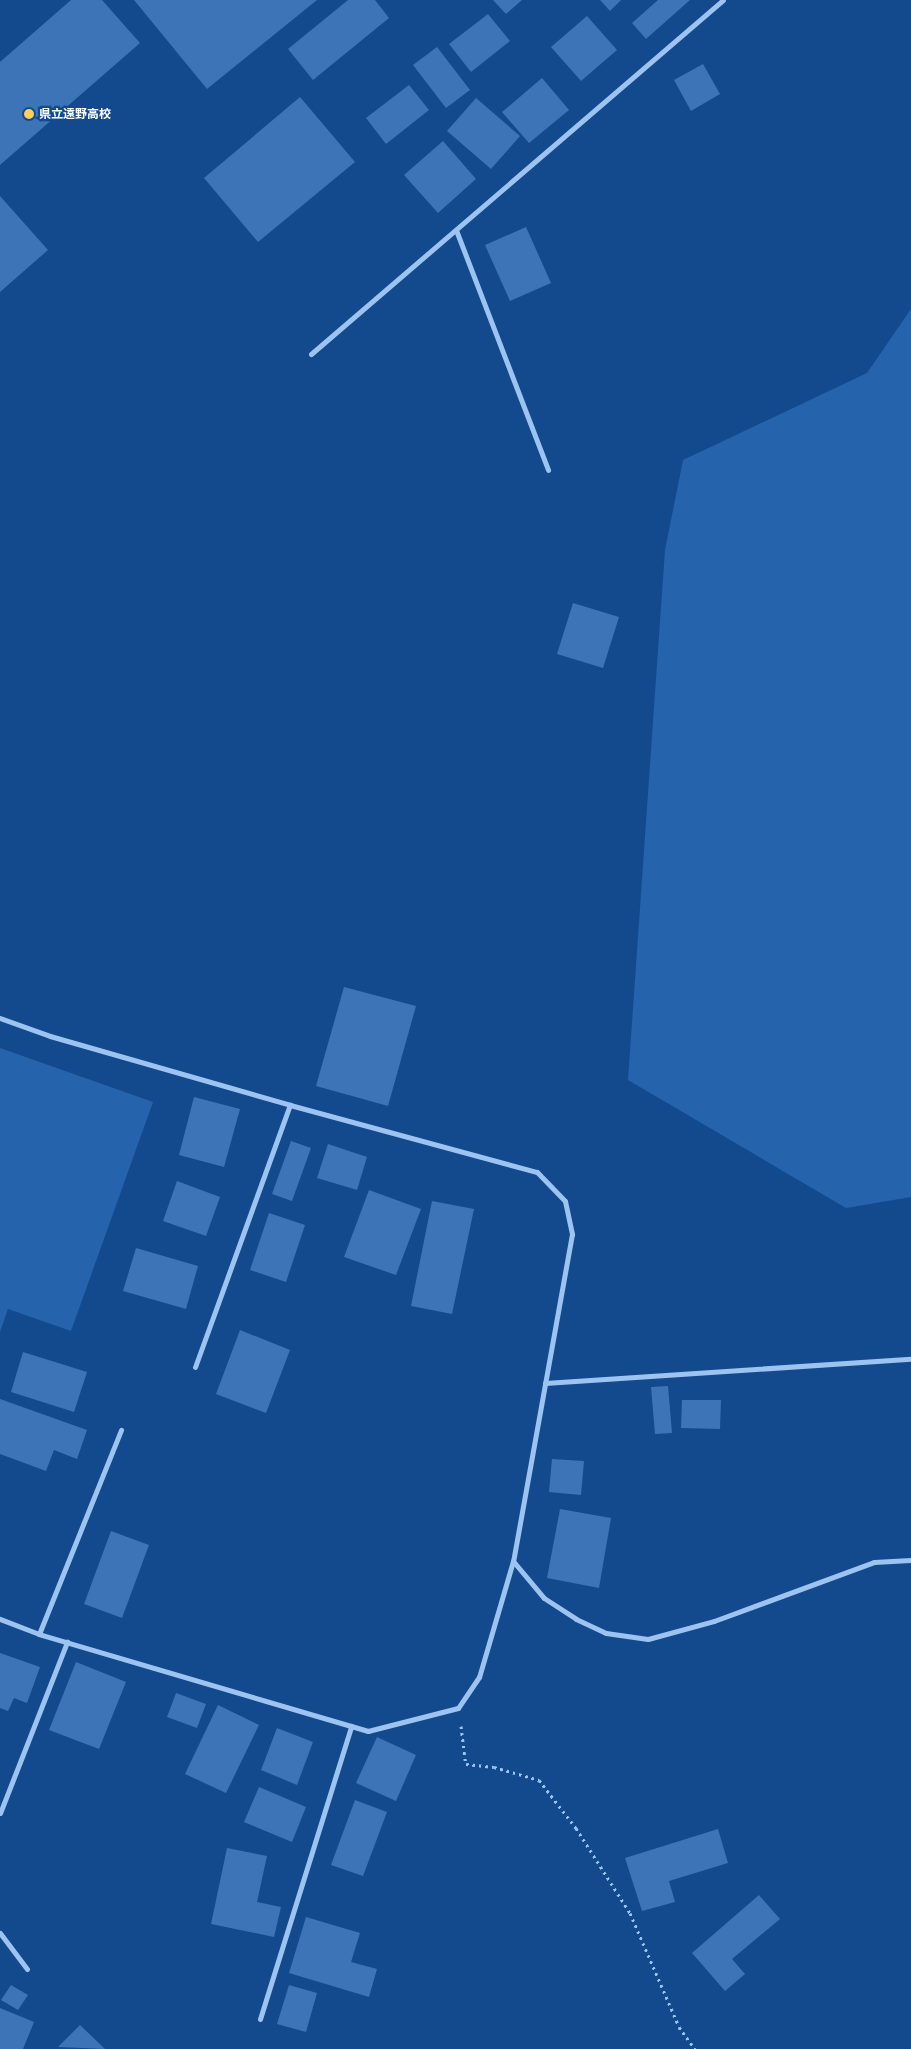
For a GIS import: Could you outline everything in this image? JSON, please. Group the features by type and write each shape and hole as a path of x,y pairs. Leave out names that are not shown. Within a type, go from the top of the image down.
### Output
{"street":[{"path":"311,354 723,0"},
{"path":"456,230 548,470"},
{"path":"0,1018 50,1036 290,1105 537,1172 565,1201 572,1234 513,1561 479,1677 458,1708 368,1731 39,1634 0,1619"},
{"path":"195,1367 290,1105"},
{"path":"545,1383 911,1359"},
{"path":"39,1634 121,1430"},
{"path":"513,1561 544,1598 576,1619 606,1633 648,1639 714,1621 874,1562 911,1560"},
{"path":"0,1813 67,1642"},
{"path":"260,2019 351,1726"},
{"path":"0,1933 28,1969"}],"path":[{"path":"458,1708 466,1764 494,1767 539,1780 576,1828 630,1913 679,2027 695,2049"}],"shaded area":[{"path":"911,309 911,1197 846,1208 628,1080 665,550 683,460 867,373"},
{"path":"0,1048 153,1102 71,1331 8,1309 0,1332"}],"building":[{"name":"県立遠野高校","path":"71,0 102,0 140,43 0,165 0,62"},
{"path":"134,0 317,0 207,89"},
{"path":"348,0 375,0 389,18 313,80 288,49"},
{"path":"493,0 522,0 506,14"},
{"path":"600,0 621,0 610,11"},
{"path":"658,0 690,0 646,39 632,23"},
{"path":"488,14 510,41 471,72 449,44"},
{"path":"587,16 617,50 581,81 551,47"},
{"path":"437,47 470,90 446,108 413,65"},
{"path":"703,64 720,94 691,111 674,80"},
{"path":"542,78 569,110 529,143 502,112"},
{"path":"409,85 429,110 386,144 366,118"},
{"path":"300,97 355,162 258,242 204,178"},
{"path":"476,98 520,136 491,169 447,131"},
{"path":"443,141 476,179 438,213 404,175"},
{"path":"0,196 48,250 0,292"},
{"path":"526,227 551,283 510,301 485,245"},
{"path":"573,603 619,617 603,668 557,654"},
{"path":"344,987 416,1006 388,1106 316,1086"},
{"path":"194,1097 240,1109 224,1167 179,1155"},
{"path":"291,1141 311,1148 292,1201 272,1194"},
{"path":"328,1144 367,1157 357,1190 317,1178"},
{"path":"177,1181 220,1197 206,1236 163,1221"},
{"path":"369,1190 421,1209 396,1275 344,1257"},
{"path":"432,1201 474,1209 452,1314 411,1306"},
{"path":"269,1213 305,1225 286,1282 250,1270"},
{"path":"136,1248 198,1266 186,1309 123,1291"},
{"path":"240,1330 290,1350 266,1413 216,1394"},
{"path":"23,1352 87,1372 74,1412 11,1392"},
{"path":"668,1386 672,1433 655,1434 651,1387"},
{"path":"0,1399 87,1430 77,1459 54,1450 46,1471 0,1454"},
{"path":"682,1400 721,1400 720,1429 681,1428"},
{"path":"552,1459 584,1461 581,1495 549,1492"},
{"path":"560,1509 611,1518 599,1588 547,1578"},
{"path":"111,1531 149,1545 122,1618 84,1604"},
{"path":"0,1653 40,1667 27,1703 14,1698 8,1711 0,1708"},
{"path":"76,1662 126,1682 99,1749 49,1730"},
{"path":"176,1693 206,1704 197,1728 167,1717"},
{"path":"218,1705 259,1725 226,1793 185,1774"},
{"path":"277,1728 313,1742 297,1785 261,1770"},
{"path":"377,1737 416,1755 396,1801 356,1783"},
{"path":"259,1787 306,1807 292,1842 244,1822"},
{"path":"355,1800 387,1812 363,1876 331,1865"},
{"path":"718,1829 728,1863 669,1881 675,1902 642,1911 625,1858"},
{"path":"227,1848 267,1856 257,1902 281,1907 274,1937 211,1924"},
{"path":"759,1895 780,1919 732,1959 745,1974 725,1991 692,1953"},
{"path":"306,1917 360,1933 351,1962 377,1969 369,1997 289,1973"},
{"path":"11,1985 28,1995 18,2010 1,2000"},
{"path":"289,1985 317,1993 306,2032 277,2024"},
{"path":"0,2008 34,2022 23,2049 0,2049"},
{"path":"80,2025 105,2049 58,2047"}],"place":[{"name":"県立遠野高校","path":"29,114"}]}
